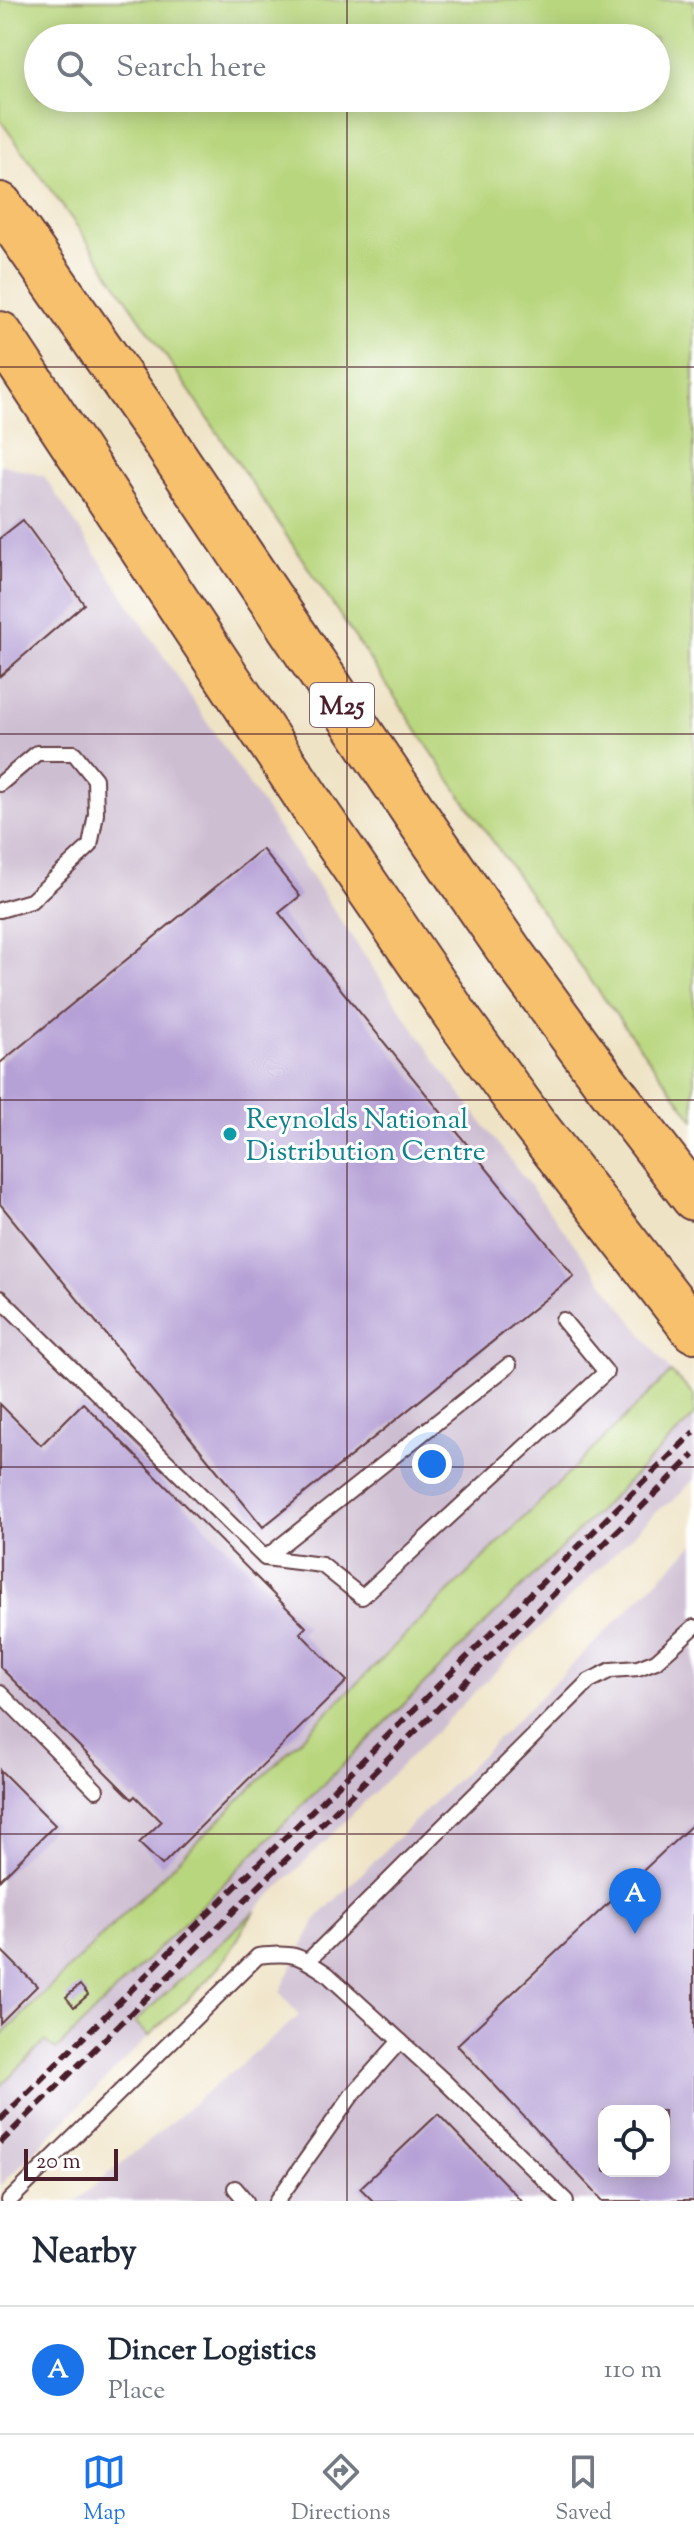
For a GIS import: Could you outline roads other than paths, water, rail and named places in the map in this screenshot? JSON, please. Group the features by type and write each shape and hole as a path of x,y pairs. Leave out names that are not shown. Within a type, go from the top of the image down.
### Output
{"highway":[{"name":"M25","path":"0,205 155,427 496,932 694,1198"},
{"name":"M25","path":"0,334 390,921 534,1124 686,1320"}],"lane":[{"path":"0,784 37,753 74,753 95,779 96,814 90,846 31,901 0,910"},
{"path":"0,1298 265,1558 322,1565 362,1597 606,1372 563,1320"},
{"path":"265,1558 509,1365"},
{"path":"308,1961 589,1681 611,1670 638,1668 656,1661 694,1627"},
{"path":"0,1693 96,1790"},
{"path":"9,2201 258,1956 288,1952 327,1974 566,2201"},
{"path":"277,2201 352,2095 400,2041"},
{"path":"235,2188 246,2201"}],"railway":[{"path":"0,2120 694,1432"},
{"path":"0,2143 694,1455"}],"place":[{"name":"Reynolds National Distribution Centre","path":"230,1134"},
{"name":"Dincer Logistics","path":"635,1934"}]}
